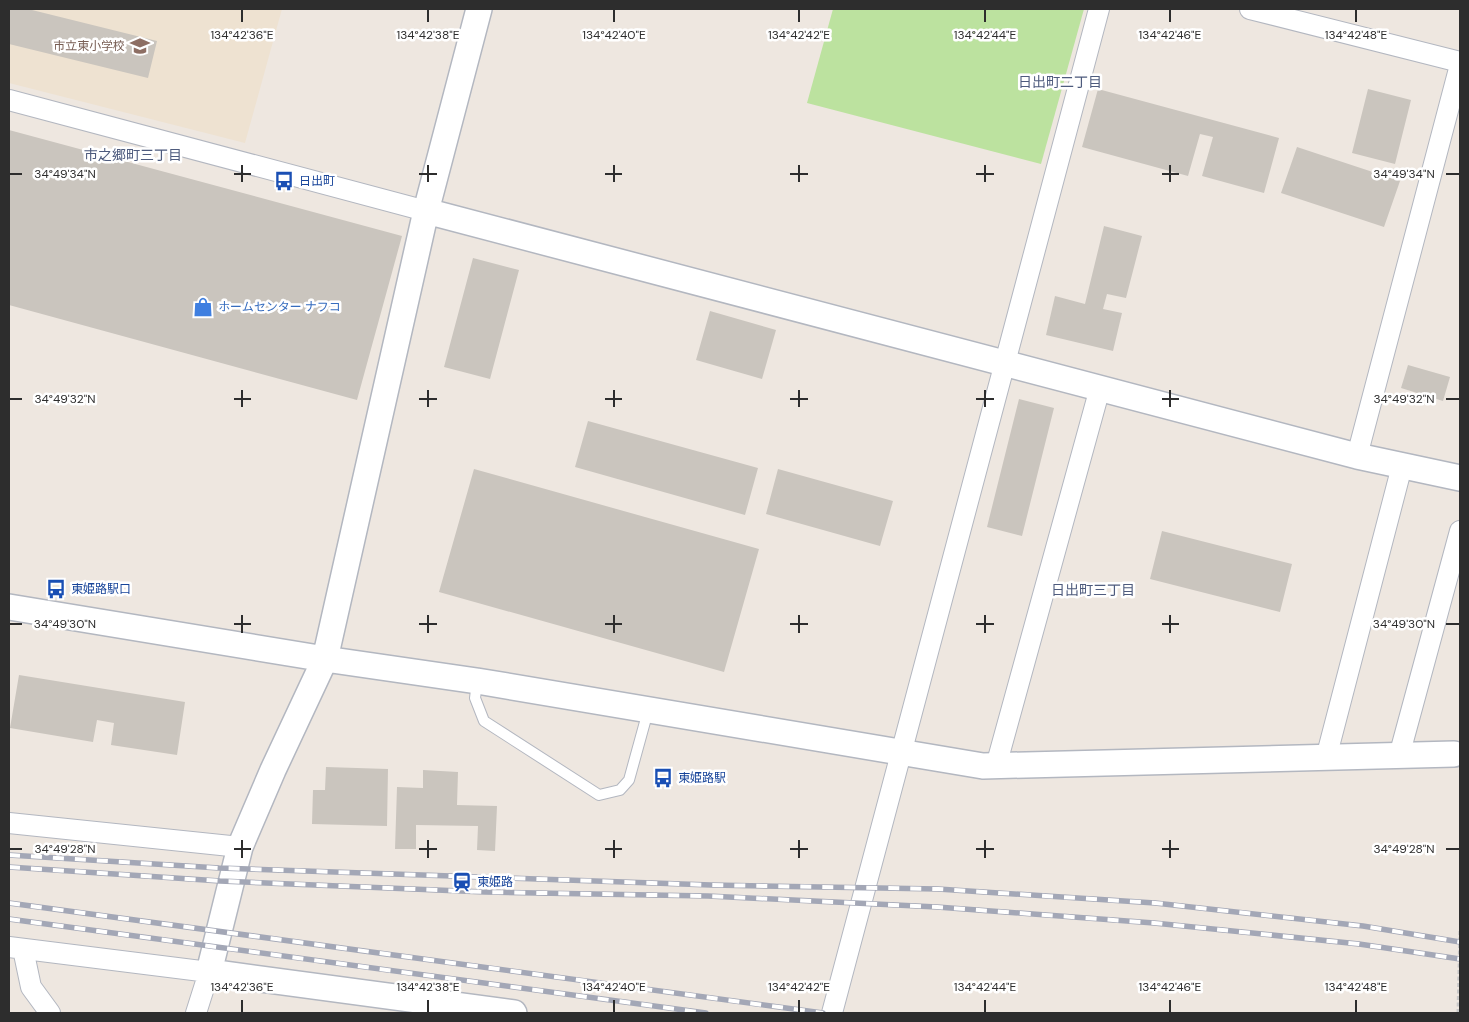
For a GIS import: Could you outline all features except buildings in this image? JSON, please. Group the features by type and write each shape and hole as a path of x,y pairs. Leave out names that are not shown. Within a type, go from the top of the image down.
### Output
{"street":[{"path":"196,1013 209,972 240,847 273,770 325,659 426,211 479,9"},
{"path":"832,1013 1099,9"},
{"path":"1250,9 1460,64 1357,456"},
{"path":"9,100 1357,456 1460,478"},
{"path":"996,766 1100,388"},
{"path":"1326,758 1402,466"},
{"path":"1399,756 1460,531"},
{"path":"9,607 325,659 477,680 900,754 983,766 1454,754"},
{"path":"9,823 240,847"},
{"path":"50,1013 31,987 16,948 514,1013"}],"lane":[{"path":"477,680 474,698 484,721 599,795 620,790 629,780 648,710"}],"path":[{"path":"1458,1013 1460,930"}],"shaded area":[{"name":"市立東小学校","path":"9,9 282,9 245,143 9,83"}],"green space":[{"path":"833,9 1084,9 1041,164 807,103"}],"railway":[{"path":"9,855 219,868 711,885 938,889 1155,903 1363,926 1460,942"},
{"path":"9,867 220,881 485,892 708,896 937,907 1154,923 1359,944 1460,959"},
{"path":"9,903 823,1013"},
{"path":"9,919 706,1013"}],"place":[{"name":"市立東小学校","path":"140,46"},
{"name":"日出町","path":"284,181"},
{"name":"ホームセンター ナフコ","path":"203,307"},
{"name":"東姫路駅口","path":"56,589"},
{"name":"東姫路駅","path":"663,778"},
{"name":"東姫路","path":"462,882"}],"district":[{"name":"日出町二丁目","path":"1060,82"},
{"name":"市之郷町三丁目","path":"133,155"},
{"name":"日出町三丁目","path":"1093,590"}]}
